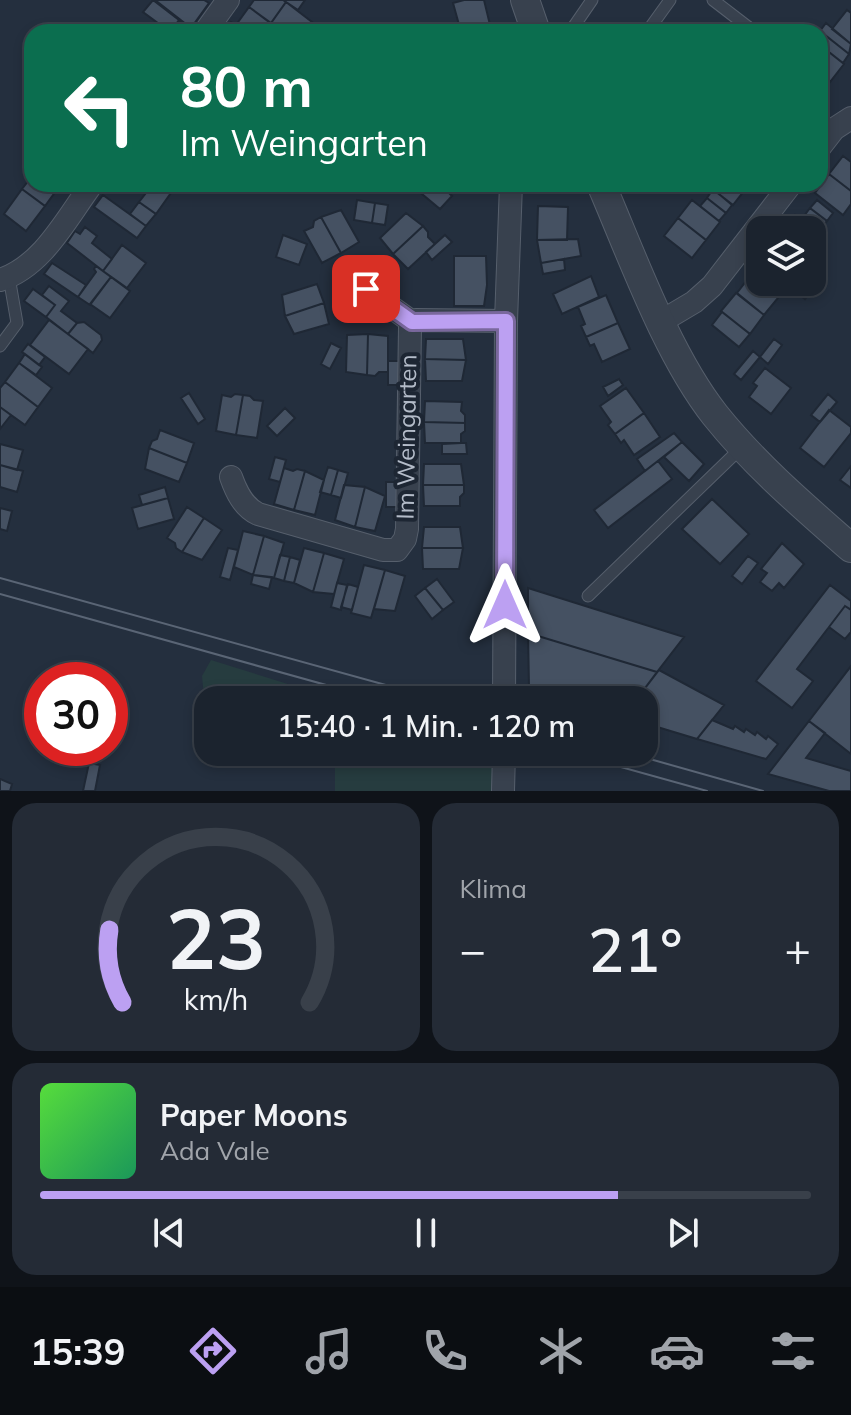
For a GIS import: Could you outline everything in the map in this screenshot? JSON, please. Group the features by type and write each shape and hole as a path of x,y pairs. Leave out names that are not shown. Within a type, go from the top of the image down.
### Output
{"street":[{"path":"211,24 228,0"},
{"path":"525,0 533,24"},
{"path":"828,137 851,118"},
{"path":"5,279 23,271 37,258 86,192"},
{"path":"504,686 506,321 511,192"},
{"path":"605,192 684,368 714,414 787,494 851,548"},
{"path":"662,321 694,302 712,286 785,192"},
{"name":"Im Weingarten","path":"366,289 412,322 506,321"},
{"name":"Im Weingarten","path":"231,477 246,505 258,514 383,550 397,550 405,539 407,529 408,334 412,322"},
{"path":"503,791 504,766"}],"lane":[{"path":"576,24 592,0"},
{"path":"653,24 670,0"},
{"path":"713,0 744,24"},
{"path":"0,346 17,323 5,279"},
{"path":"588,596 743,447"}],"green space":[{"path":"211,660 294,686 203,686 202,676"},
{"path":"335,766 492,766 492,791 335,791"}],"building":[{"path":"153,0 179,20 176,24 159,24 143,12"},
{"path":"155,0 204,0 209,3 194,24 186,24"},
{"path":"254,0 286,2 271,23 249,7"},
{"path":"283,0 305,0 298,10"},
{"path":"484,0 490,24 459,24 453,3"},
{"path":"286,2 312,22 310,24 271,23"},
{"path":"249,7 272,24 237,24"},
{"path":"847,10 851,13 851,44 832,29"},
{"path":"828,25 851,44 849,54 828,37"},
{"path":"828,37 849,54 843,63 828,51"},
{"path":"828,51 844,64 830,82 828,80"},
{"path":"843,156 851,162 851,191 829,174"},
{"path":"828,175 851,191 851,204 843,215 815,193 828,192"},
{"path":"22,189 45,206 26,231 4,214"},
{"path":"26,192 55,192 45,206"},
{"path":"147,192 172,192 156,214 139,202"},
{"path":"420,192 448,192 452,196 440,209"},
{"path":"711,192 717,192 732,205 726,213 707,198"},
{"path":"716,192 743,192 733,205"},
{"path":"103,195 146,226 137,238 94,207"},
{"path":"707,198 726,213 719,221 700,206"},
{"path":"357,200 375,203 372,223 354,220"},
{"path":"692,200 720,222 706,240 678,218"},
{"path":"817,200 833,213 827,221 826,216 820,216 810,208"},
{"path":"139,202 156,214 146,226 130,214"},
{"path":"375,203 388,205 385,225 372,223"},
{"path":"538,206 568,207 567,240 537,240"},
{"path":"810,208 820,216 804,216"},
{"path":"341,210 359,242 341,253 321,217"},
{"path":"406,213 423,226 393,254 380,238"},
{"path":"321,217 341,253 322,263 304,231 313,227 314,221"},
{"path":"678,218 706,240 692,258 664,236"},
{"path":"423,226 435,244 408,269 393,254"},
{"path":"85,227 97,236 92,243 112,259 103,271 67,243 75,231 80,234"},
{"path":"283,235 307,244 299,265 276,257"},
{"path":"445,235 452,242 432,260 426,252"},
{"path":"578,239 581,256 541,263 537,240"},
{"path":"122,245 146,263 127,288 103,271"},
{"path":"454,256 486,256 484,306 454,306"},
{"path":"564,259 565,270 543,274 541,263"},
{"path":"52,263 86,285 78,297 44,274"},
{"path":"96,266 111,277 90,305 78,297 96,272"},
{"path":"591,276 599,297 562,314 553,294"},
{"path":"111,277 130,291 110,318 90,304"},
{"path":"746,281 746,296 778,298 764,315 737,293"},
{"path":"317,284 324,303 285,316 282,295"},
{"path":"49,286 69,301 61,311 77,323 68,334 46,317 55,305 42,295"},
{"path":"33,289 55,305 46,317 24,301"},
{"path":"736,293 764,315 750,334 721,311"},
{"path":"606,295 618,323 586,337 578,307"},
{"path":"324,303 329,324 294,334 285,316"},
{"path":"722,312 750,334 739,347 712,325"},
{"path":"49,320 88,349 69,374 30,345"},
{"path":"84,322 101,335 102,340 93,353 68,334 77,323"},
{"path":"618,323 630,349 602,362 594,344 590,346 586,337"},
{"path":"368,334 367,375 346,372 347,335"},
{"path":"368,334 388,336 388,372 367,375"},
{"path":"426,339 463,339 466,360 425,359"},
{"path":"774,339 782,345 768,364 760,357"},
{"path":"331,343 341,348 330,369 321,364"},
{"path":"28,344 45,357 39,365 22,352"},
{"path":"753,351 760,357 741,380 734,374"},
{"path":"25,354 42,367 36,375 19,363"},
{"path":"425,359 466,360 462,381 426,381"},
{"path":"388,361 399,361 399,385 388,385"},
{"path":"19,363 52,388 38,407 5,382"},
{"path":"765,368 791,388 771,414 749,397 757,386 753,383"},
{"path":"619,379 623,385 608,396 603,387"},
{"path":"5,382 38,407 25,425 0,407 0,388"},
{"path":"626,388 644,413 615,434 600,406"},
{"path":"189,393 205,419 198,424 181,398"},
{"path":"828,394 837,402 820,422 811,415"},
{"path":"222,395 231,397 243,395 236,435 216,431"},
{"path":"243,395 263,401 257,438 236,435"},
{"path":"425,401 462,402 465,423 424,422"},
{"path":"0,407 11,415 0,429"},
{"path":"285,408 295,418 277,436 267,426"},
{"path":"829,410 851,427 851,433 824,467 800,448"},
{"path":"644,413 660,437 634,455 624,440 621,443 615,434"},
{"path":"424,422 465,423 461,443 425,443"},
{"path":"160,430 194,443 187,463 149,448"},
{"path":"674,433 682,442 645,471 637,459"},
{"path":"682,442 704,464 689,481 664,457"},
{"path":"466,443 467,454 442,454 442,444"},
{"path":"0,444 23,450 17,470 0,465"},
{"path":"149,448 187,463 179,482 145,469"},
{"path":"275,457 286,460 280,482 269,479"},
{"path":"658,461 672,479 608,528 594,510"},
{"path":"424,464 461,464 464,485 423,485"},
{"path":"0,465 23,471 17,492 0,487"},
{"path":"851,466 851,488 840,480"},
{"path":"328,467 338,470 331,495 320,492"},
{"path":"284,468 305,471 294,510 274,504"},
{"path":"338,470 348,473 341,498 331,495"},
{"path":"305,471 324,480 315,515 294,510"},
{"path":"386,482 397,482 397,507 386,507"},
{"path":"344,485 365,487 355,527 335,520"},
{"path":"423,485 464,485 460,506 424,506"},
{"path":"165,487 168,498 142,505 139,495"},
{"path":"365,487 385,496 375,531 355,527"},
{"path":"168,498 174,519 138,529 132,508"},
{"path":"712,499 749,534 720,564 682,529"},
{"path":"187,507 204,518 182,552 167,538"},
{"path":"0,508 12,511 7,531 0,529"},
{"path":"204,518 222,530 202,560 182,552"},
{"path":"424,527 460,527 463,548 422,548"},
{"path":"243,531 264,536 253,575 234,567"},
{"path":"264,536 284,543 274,578 253,575"},
{"path":"782,543 804,564 784,588 779,583 772,591 760,582 767,573 761,569"},
{"path":"228,548 238,550 230,580 220,577"},
{"path":"304,548 324,553 313,592 294,583"},
{"path":"422,548 463,548 459,569 423,569"},
{"path":"324,553 344,559 334,594 313,592"},
{"path":"280,555 290,557 284,581 274,578"},
{"path":"748,556 758,563 742,584 732,576"},
{"path":"290,557 300,560 294,583 284,581"},
{"path":"364,565 385,570 371,618 351,613"},
{"path":"385,570 405,576 395,611 374,609"},
{"path":"253,575 272,577 269,589 251,584"},
{"path":"437,579 454,602 443,610 425,588"},
{"path":"337,583 347,585 341,610 331,607"},
{"path":"348,584 358,587 352,610 341,607"},
{"path":"830,585 851,601 851,608 845,606 797,669 813,681 792,708 756,681"},
{"path":"425,588 443,610 432,619 415,596"},
{"path":"528,588 684,637 657,672 528,633"},
{"path":"845,606 851,610 851,632 845,639 829,627"},
{"path":"528,633 657,672 646,686 529,686"},
{"path":"851,666 851,754 809,721"},
{"path":"659,670 724,705 697,739 658,727 658,686 647,686"},
{"path":"712,720 733,729 735,726 744,732 746,729 755,735 757,732 766,739 768,736 778,744 766,759 697,739"},
{"path":"809,721 825,733 806,758 851,771 851,791 829,791 768,774"},
{"path":"88,766 100,766 95,791 83,791"},
{"path":"0,779 12,784 10,791 0,791"}],"tram line":[{"path":"0,578 390,686"},
{"path":"0,594 330,686"},
{"path":"658,761 763,791"},
{"path":"617,766 707,791"}],"route":[{"path":"366,289 412,322 506,321 505,605"}]}
